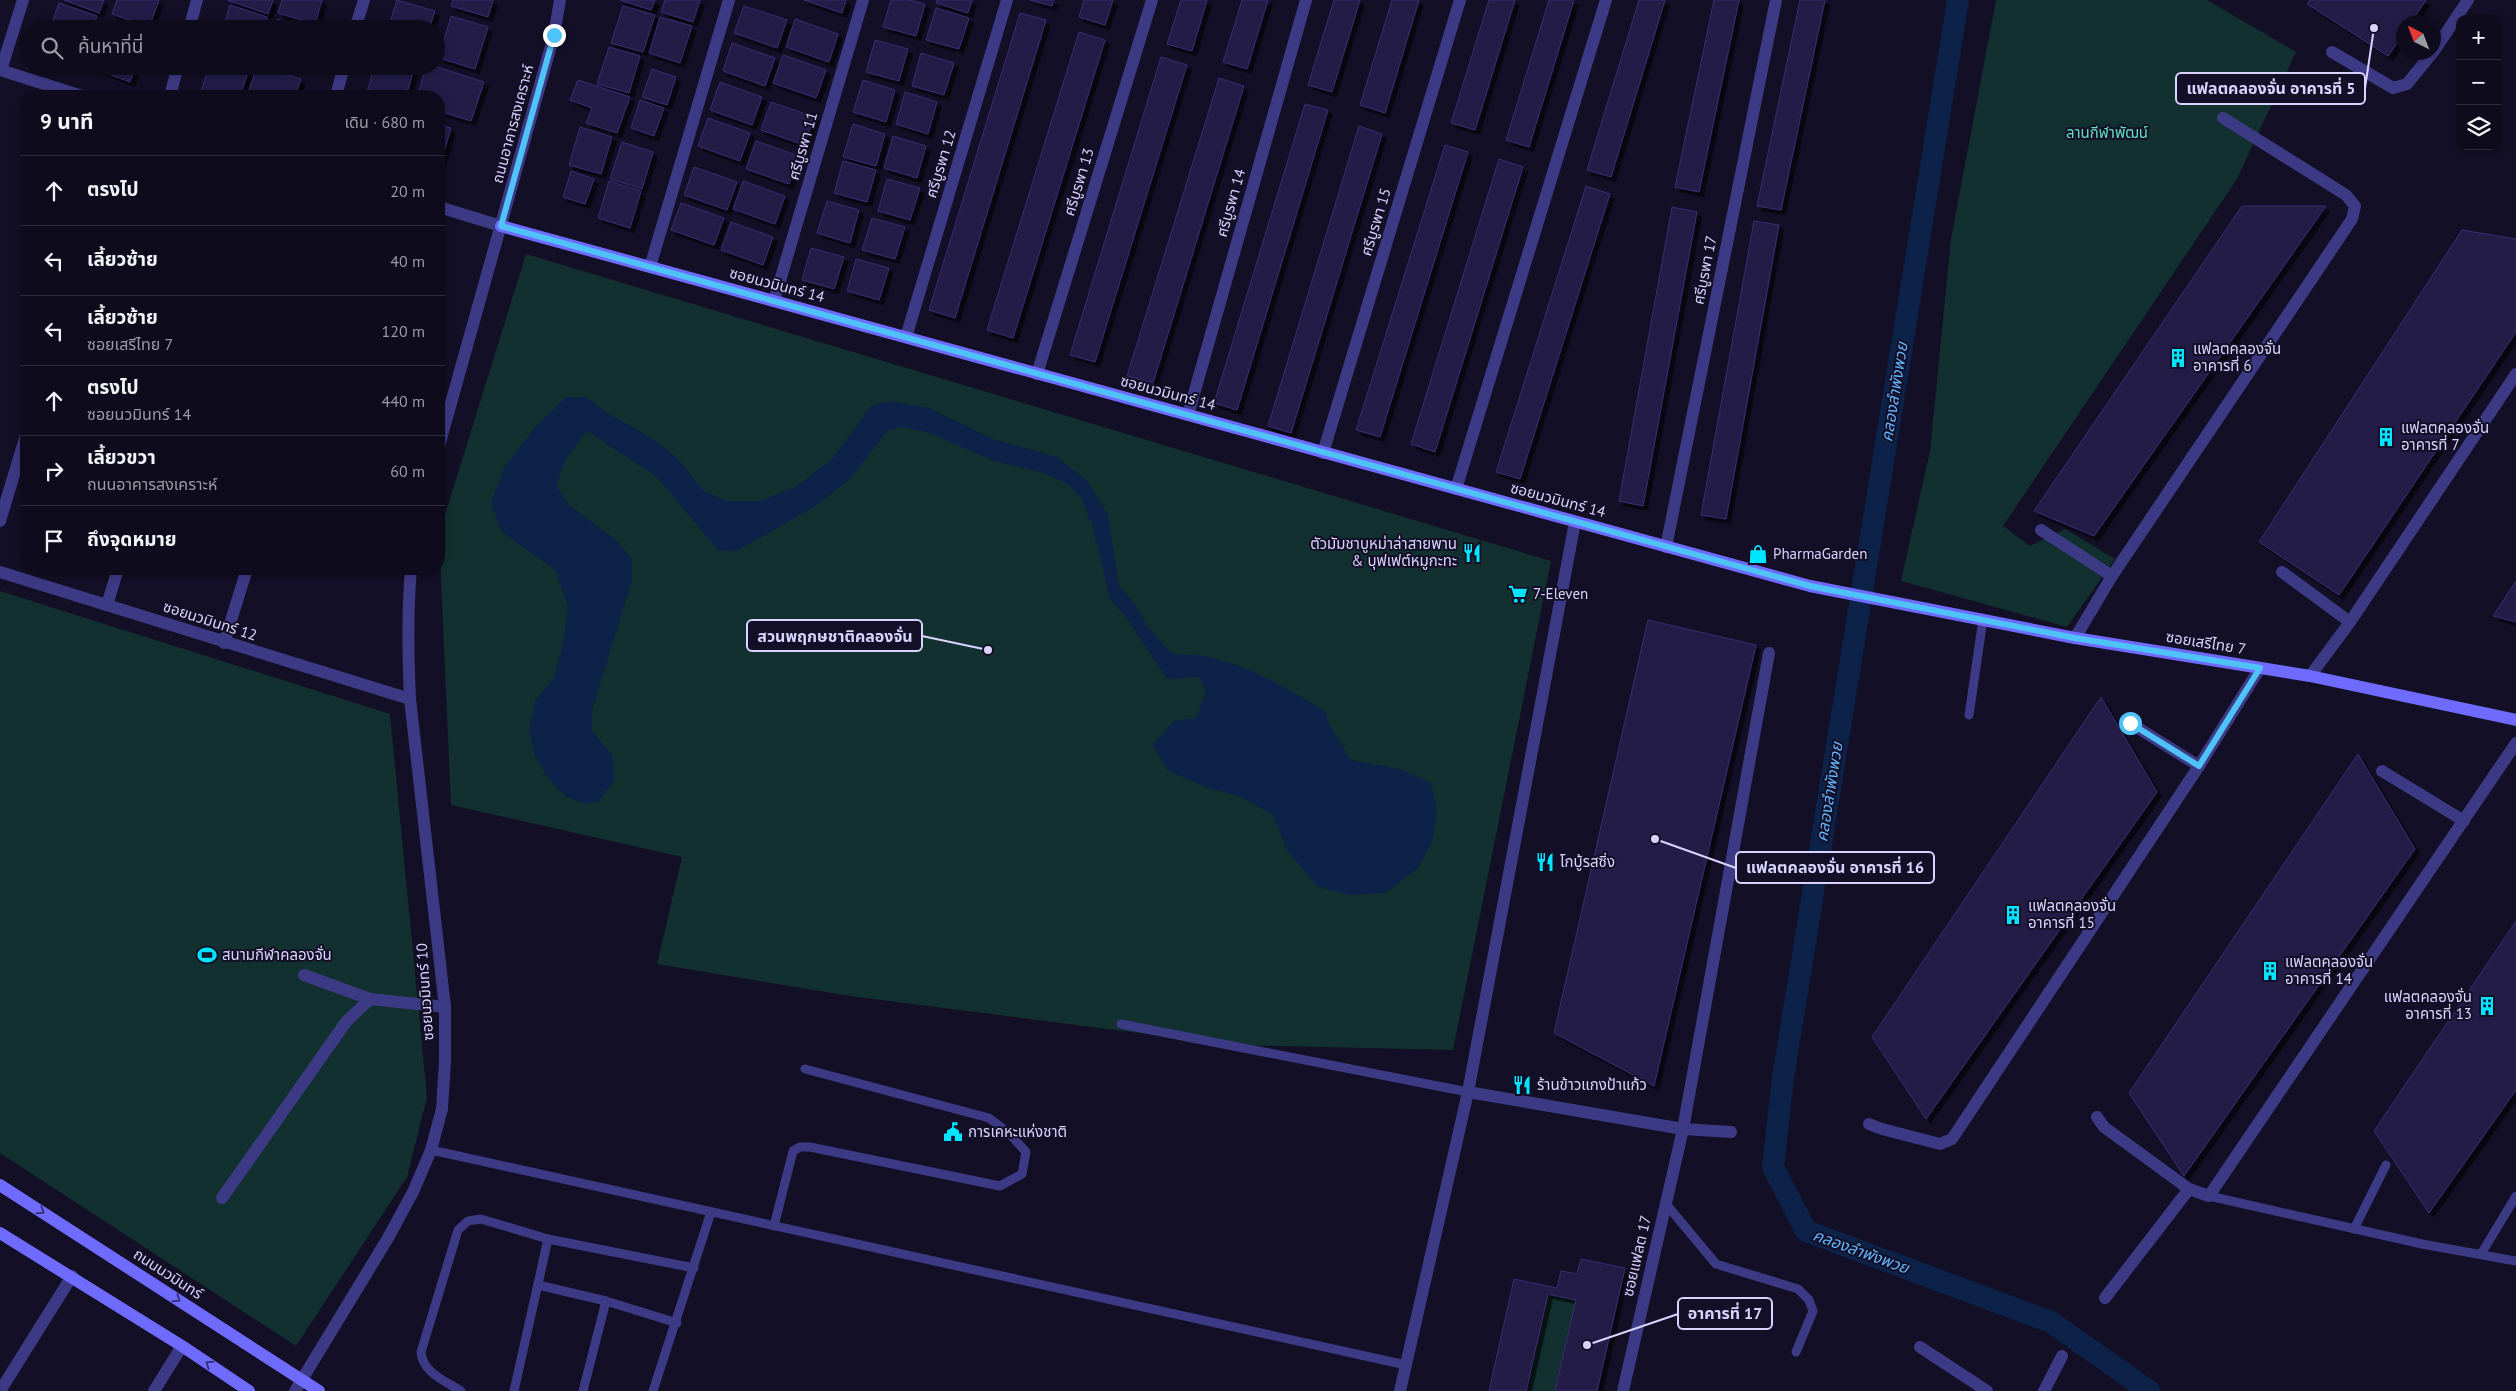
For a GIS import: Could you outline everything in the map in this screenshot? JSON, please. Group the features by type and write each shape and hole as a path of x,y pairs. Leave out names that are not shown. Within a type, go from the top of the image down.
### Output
{"street":[{"path":"23,0 0,70 63,90"},
{"path":"191,20 197,0"},
{"path":"358,20 364,0"},
{"name":"ถนนอาคารสงเคราะห์","path":"501,226 554,35 560,0"},
{"path":"650,267 729,0"},
{"name":"ศรีบูรพา 11","path":"774,301 863,0"},
{"name":"ศรีบูรพา 12","path":"906,337 1007,0"},
{"name":"ศรีบูรพา 13","path":"1037,374 1152,0"},
{"name":"ศรีบูรพา 14","path":"1188,415 1306,0"},
{"name":"ศรีบูรพา 15","path":"1324,452 1460,0"},
{"path":"1456,489 1606,0"},
{"name":"ศรีบูรพา 17","path":"1666,547 1776,0"},
{"path":"2441,40 2468,0"},
{"path":"2332,52 2393,88 2408,84 2428,60"},
{"path":"172,90 176,75"},
{"path":"338,90 342,75"},
{"path":"2075,638 2112,576 2352,219 2355,206 2346,195 2223,118"},
{"name":"ซอยนวมินทร์ 14","path":"445,209 501,226 1666,547 1810,586 1890,603"},
{"path":"445,425 501,226"},
{"path":"2310,676 2350,622 2516,374"},
{"path":"0,521 20,455"},
{"path":"1400,1391 1468,1092 1575,522"},
{"path":"2041,530 2112,576"},
{"name":"ซอยนวมินทร์ 12","path":"0,572 224,643 410,699"},
{"path":"2282,572 2350,622"},
{"path":"107,605 116,575"},
{"path":"224,643 245,575"},
{"name":"ซอยนวมินทร์ 10","path":"295,1391 300,1379 388,1238 413,1192 431,1150 442,1109 445,1061 445,1007 410,699 408,642 411,575"},
{"name":"ซอยเสรีไทย 7","path":"1890,603 1983,619 2075,638 2310,676 2516,720"},
{"name":"ซอยแฟลต 17","path":"1622,1391 1683,1129 1770,653"},
{"path":"1870,1124 1882,1130 1940,1144 1952,1139 2199,766 2260,668"},
{"path":"2130,723 2199,766"},
{"path":"2097,1117 2104,1127 2189,1189 2209,1196 2516,743"},
{"path":"2382,771 2464,821"},
{"path":"304,975 370,999 445,1007"},
{"path":"222,1198 346,1022 370,999"},
{"path":"1468,1092 1683,1129 1731,1132"},
{"name":"ถนนนวมินทร์","path":"0,1185 319,1391"},
{"path":"2105,1298 2189,1189"},
{"path":"0,1233 72,1276 249,1391"},
{"path":"0,1391 72,1276"},
{"path":"154,1391 182,1346"},
{"path":"1920,1347 1987,1391"},
{"path":"2044,1391 2062,1356"}],"lane":[{"path":"1969,715 1983,619"},
{"path":"1121,1024 1468,1092"},
{"path":"774,1226 793,1152 800,1147 810,1147 1000,1186 1022,1174 1026,1152 1009,1133 989,1118 804,1070"},
{"path":"431,1150 1406,1365"},
{"path":"2354,1229 2386,1165"},
{"path":"2209,1196 2354,1229 2516,1261"},
{"path":"2481,1254 2516,1196"},
{"path":"1666,1204 1716,1264 1798,1288 1805,1294 1813,1311 1796,1352"},
{"path":"653,1391 677,1323 712,1212"},
{"path":"461,1391 427,1368 422,1362 421,1352 458,1230 468,1220 480,1219 548,1239 694,1268"},
{"path":"514,1391 548,1239"},
{"path":"538,1285 606,1301 677,1323"},
{"path":"583,1391 606,1301"}],"green space":[{"name":"ลานกีฬาพัฒน์","path":"1996,0 2207,0 2296,52 2237,179 2003,526 2030,546 2065,529 2115,559 2067,627 1901,581 1930,451 1951,239"},
{"path":"526,254 1551,561 1453,1050 1233,1045 850,996 657,964 682,857 451,805 441,575 445,575 445,515"},
{"name":"สนามกีฬาคลองจั่น","path":"0,591 390,714 427,1097 407,1177 296,1346 0,1153"},
{"path":"1548,1294 1576,1300 1555,1391 1526,1391"}],"water":[{"path":"566,397 587,397 604,411 653,439 677,458 704,491 726,501 761,501 797,486 833,458 871,406 890,401 929,408 993,439 1057,457 1087,481 1108,515 1119,586 1134,603 1147,626 1172,654 1199,655 1220,660 1266,678 1325,711 1329,724 1351,760 1400,769 1431,783 1437,809 1433,840 1418,868 1385,893 1350,895 1317,886 1287,850 1273,815 1239,796 1205,787 1167,770 1153,745 1174,721 1196,718 1206,693 1200,677 1167,679 1126,617 1110,599 1092,525 1081,498 1068,484 1041,472 994,461 927,432 900,427 887,431 850,479 814,507 737,551 718,550 657,477 587,431 564,464 557,487 568,504 616,540 632,559 632,580 592,710 592,731 612,755 615,779 598,802 585,804 565,796 548,778 535,756 529,730 535,701 554,678 563,644 568,606 555,570 502,532 491,503 505,466 536,426"}],"building":[{"path":"64,0 104,0 99,13"},
{"path":"117,0 159,0 152,20 129,20 112,14"},
{"path":"227,0 273,0 268,14"},
{"path":"282,0 322,0 316,20 302,20 278,13"},
{"path":"397,0 435,11 432,20 391,20"},
{"path":"453,0 493,0 488,17 451,6"},
{"path":"620,0 655,0 651,10"},
{"path":"665,0 700,0 693,22 661,12"},
{"path":"804,0 846,0 842,13"},
{"path":"891,0 909,0 925,4 916,36 883,27"},
{"path":"937,0 972,0 968,13 936,3"},
{"path":"1030,0 1054,0 1052,6"},
{"path":"1084,0 1113,0 1105,25 1079,17"},
{"path":"1181,0 1207,0 1192,51 1167,44"},
{"path":"1242,0 1268,0 1247,69 1223,62"},
{"path":"1334,0 1360,0 1332,92 1308,85"},
{"path":"1392,0 1419,0 1385,113 1360,105"},
{"path":"1489,0 1515,0 1475,130 1451,123"},
{"path":"1549,0 1574,0 1529,147 1506,140"},
{"path":"1639,0 1665,0 1611,177 1587,170"},
{"path":"1714,0 1739,0 1699,192 1675,187"},
{"path":"1800,0 1825,0 1781,210 1757,206"},
{"path":"2310,0 2426,0 2416,15 2396,15 2396,44 2388,56 2307,4"},
{"path":"59,3 97,16 95,20 53,20"},
{"path":"230,5 267,17 266,20 226,20"},
{"path":"623,6 655,15 643,52 611,43"},
{"path":"744,6 787,20 777,48 734,33"},
{"path":"936,8 969,18 959,49 926,40"},
{"path":"1020,13 1046,20 955,318 929,310"},
{"path":"451,16 488,27 475,69 445,60 445,37"},
{"path":"660,17 692,26 680,63 649,53"},
{"path":"795,19 838,34 829,62 786,47"},
{"path":"1079,32 1105,40 1013,338 987,330"},
{"path":"875,40 908,49 899,81 866,72"},
{"path":"732,43 775,58 765,86 723,71"},
{"path":"609,47 640,56 629,93 597,84"},
{"path":"921,53 954,63 944,95 912,86"},
{"path":"783,55 826,70 816,98 773,83"},
{"path":"1161,57 1187,65 1095,362 1070,355"},
{"path":"652,69 676,77 667,105 642,97"},
{"path":"445,70 484,82 471,121 445,113 445,90 419,90 424,75 445,75"},
{"path":"112,75 133,75 130,82"},
{"path":"206,75 247,75 242,90 202,90"},
{"path":"254,75 287,75 301,79 297,90 249,90"},
{"path":"372,75 412,75 408,90 368,90"},
{"path":"1219,78 1244,86 1153,383 1127,376"},
{"path":"578,80 630,97 617,133 586,123 592,108 570,100"},
{"path":"863,80 895,90 886,122 853,112"},
{"path":"720,82 762,97 752,125 710,110"},
{"path":"905,92 937,102 928,134 896,124"},
{"path":"640,100 664,108 654,136 631,128"},
{"path":"771,102 814,117 804,145 761,130"},
{"path":"1305,104 1328,110 1237,410 1214,403"},
{"path":"708,118 750,133 740,161 698,146"},
{"path":"853,124 885,134 876,166 843,157"},
{"path":"445,126 451,128 445,148"},
{"path":"1359,126 1382,134 1291,433 1268,426"},
{"path":"580,127 612,137 601,174 569,165"},
{"path":"893,136 926,146 917,178 884,168"},
{"path":"756,141 799,156 789,184 746,169"},
{"path":"622,142 653,152 642,189 610,179"},
{"path":"1445,145 1468,152 1380,437 1356,430"},
{"path":"1499,159 1523,167 1435,452 1411,444"},
{"path":"843,161 876,170 867,202 834,193"},
{"path":"694,167 737,182 727,210 684,195"},
{"path":"571,171 594,179 585,204 563,197"},
{"path":"887,179 920,188 910,220 878,211"},
{"path":"609,181 641,191 630,228 598,218"},
{"path":"743,181 785,196 775,224 733,209"},
{"path":"1586,186 1610,194 1520,479 1496,472"},
{"path":"827,201 859,210 850,243 817,233"},
{"path":"681,203 724,218 714,245 671,230"},
{"name":"แฟลตคลองจั่น อาคารที่ 6","path":"2242,206 2326,206 2094,536 2034,511"},
{"path":"1672,207 1697,212 1643,506 1619,501"},
{"path":"872,218 905,227 895,259 862,250"},
{"path":"1754,221 1779,225 1726,519 1701,515"},
{"path":"731,222 773,237 763,265 721,250"},
{"name":"แฟลตคลองจั่น อาคารที่ 7","path":"2462,230 2516,239 2516,332 2339,595 2259,542"},
{"path":"811,248 844,257 834,289 802,280"},
{"path":"856,259 889,268 879,300 847,291"},
{"path":"2516,581 2516,622 2493,616"},
{"path":"1648,620 1756,645 1654,1086 1554,1033"},
{"name":"แฟลตคลองจั่น อาคารที่ 15","path":"2101,697 2157,792 1926,1119 1872,1037"},
{"name":"แฟลตคลองจั่น อาคารที่ 14","path":"2358,754 2415,849 2184,1176 2129,1093"},
{"name":"แฟลตคลองจั่น อาคารที่ 13","path":"2516,921 2516,1090 2429,1213 2374,1131"},
{"path":"1581,1259 1625,1268 1597,1391 1555,1391 1576,1300 1548,1294 1526,1391 1489,1391 1514,1279 1557,1288 1561,1271 1577,1274"}],"waterway":[{"name":"คลองลำพังพวย","path":"1958,0 1783,1078 1773,1167 1806,1231 2051,1322 2149,1391"}],"place":[{"name":"แฟลตคลองจั่น อาคารที่ 5","path":"2374,28"},
{"name":"แฟลตคลองจั่น อาคารที่ 6","path":"2178,358"},
{"name":"แฟลตคลองจั่น อาคารที่ 7","path":"2386,437"},
{"name":"ตัวมัมชาบูหม่าล่าสายพาน & บุฟเฟต์หมูกะทะ","path":"1472,553"},
{"name":"PharmaGarden","path":"1758,554"},
{"name":"7-Eleven","path":"1518,594"},
{"name":"สวนพฤกษชาติคลองจั่น","path":"988,650"},
{"name":"แฟลตคลองจั่น อาคารที่ 16","path":"1655,839"},
{"name":"โกบู้รสซิ่ง","path":"1545,862"},
{"name":"แฟลตคลองจั่น อาคารที่ 15","path":"2013,915"},
{"name":"สนามกีฬาคลองจั่น","path":"207,955"},
{"name":"แฟลตคลองจั่น อาคารที่ 14","path":"2270,971"},
{"name":"แฟลตคลองจั่น อาคารที่ 13","path":"2487,1006"},
{"name":"ร้านข้าวแกงป้าแก้ว","path":"1522,1085"},
{"name":"การเคหะแห่งชาติ","path":"953,1132"},
{"name":"อาคารที่ 17","path":"1587,1345"}],"route":[{"path":"554,35 501,226 1810,586 2075,638 2260,668 2199,766 2130,723"}]}
